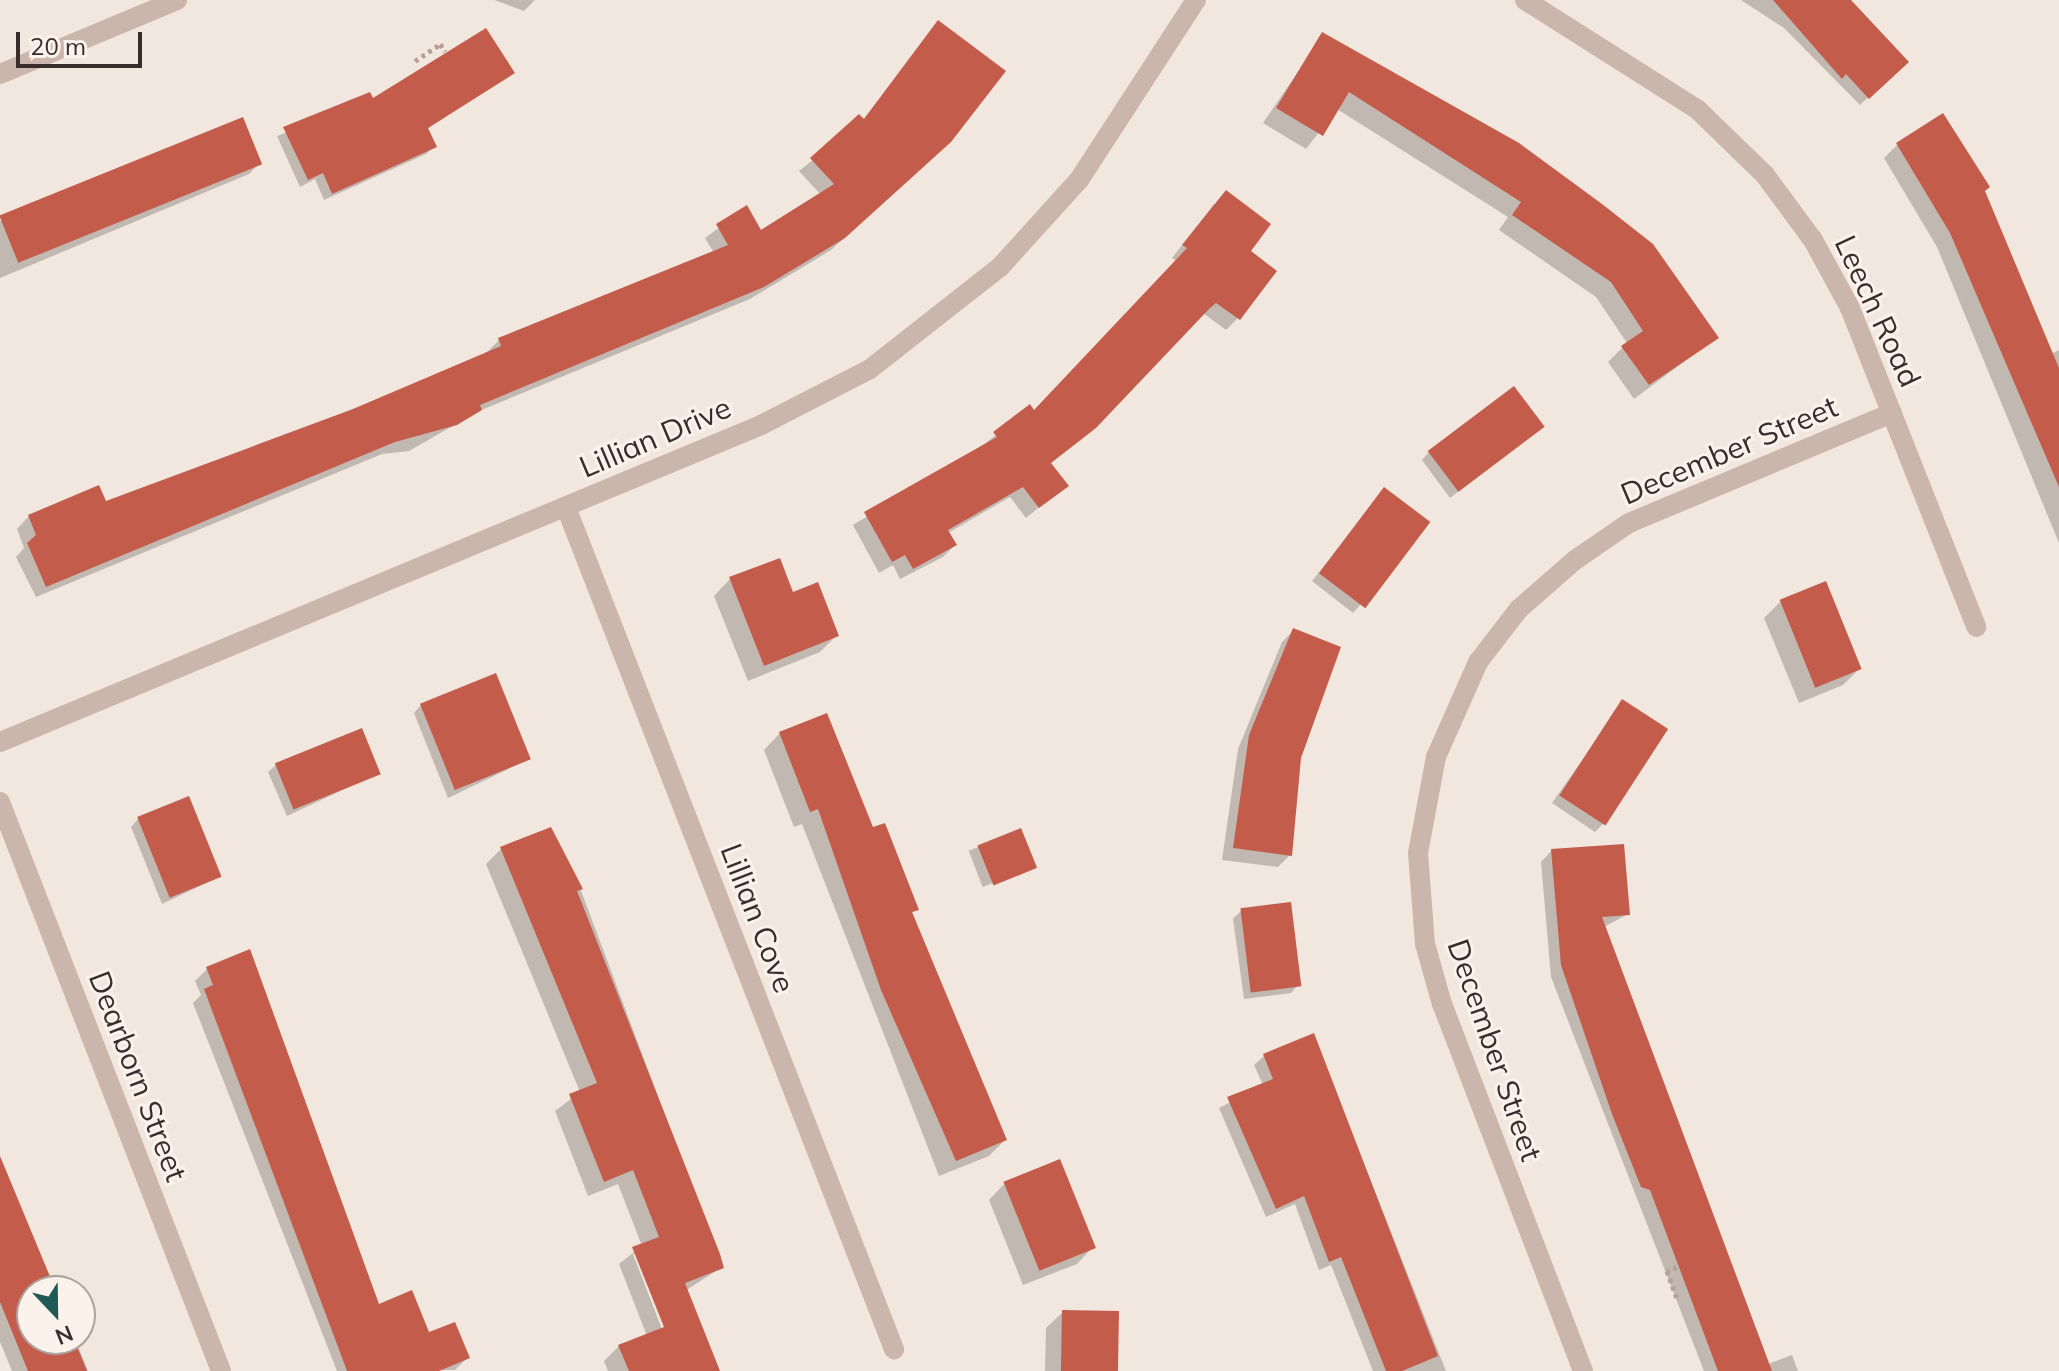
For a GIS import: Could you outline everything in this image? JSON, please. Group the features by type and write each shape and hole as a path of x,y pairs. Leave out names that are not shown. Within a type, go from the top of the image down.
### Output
{"street":[{"path":"0,74 177,0"},
{"name":"Lillian Drive","path":"0,742 800,408 912,339 1000,267 1079,180 1196,0"},
{"name":"Leech Road","path":"1525,0 1688,103 1765,175 1813,240 1850,308 1976,627"},
{"name":"December Street","path":"1583,1371 1442,1004 1425,944 1418,853 1440,747 1478,662 1519,609 1575,560 1629,523 1892,413"},
{"name":"Lillian Cove","path":"566,507 894,1349"},
{"name":"Dearborn Street","path":"0,802 221,1371"}],"path":[{"path":"415,61 440,44 445,51"},
{"path":"1677,1267 1667,1271 1677,1298"}],"building":[{"path":"1773,0 1851,0 1909,62 1869,99 1846,74 1842,79"},
{"path":"938,20 1006,71 951,142 845,238 764,287 480,405 482,410 457,425 395,442 46,587 27,543 36,535 28,515 99,485 106,501 353,409 501,346 498,338 728,245 716,224 747,205 761,230 834,184 810,158 859,114 864,119"},
{"path":"486,28 515,73 428,128 437,147 332,194 323,173 308,180 283,127 370,92 373,98"},
{"path":"1322,32 1519,143 1602,204 1653,244 1719,338 1649,385 1621,346 1643,331 1611,282 1512,215 1521,202 1349,92 1323,136 1276,108"},
{"path":"1943,113 1990,187 1985,191 2059,368 2059,487 1950,233 1896,143"},
{"path":"243,117 262,164 18,263 0,215"},
{"path":"1226,190 1271,224 1251,251 1277,271 1240,320 1216,303 1209,309 1096,428 1051,463 1069,486 1039,508 1023,487 948,530 957,545 913,569 905,555 892,562 864,512 997,437 993,432 1030,404 1034,410 1187,248 1182,245"},
{"path":"1514,386 1545,427 1458,492 1428,451"},
{"path":"1384,487 1430,522 1365,608 1319,573"},
{"path":"780,558 793,592 818,582 839,636 764,666 729,577"},
{"path":"1826,581 1862,669 1815,688 1780,600"},
{"path":"1293,628 1341,647 1301,758 1292,856 1233,848 1249,735"},
{"path":"496,673 531,759 455,790 420,704"},
{"path":"1622,699 1668,729 1605,825 1559,795"},
{"path":"827,713 873,827 885,823 919,910 912,912 1007,1140 956,1161 881,990 818,809 810,812 779,732"},
{"path":"362,728 381,774 294,810 275,763"},
{"path":"189,796 222,877 170,898 137,817"},
{"path":"551,827 583,889 577,891 720,1254 724,1268 685,1283 720,1371 629,1371 618,1345 664,1327 632,1247 659,1237 633,1170 604,1182 569,1094 597,1083 500,847"},
{"path":"1021,828 1037,868 994,885 977,846"},
{"path":"1624,844 1630,915 1602,917 1772,1371 1718,1371 1650,1190 1641,1187 1612,1114 1561,965 1551,849"},
{"path":"1291,902 1301,986 1251,993 1240,908"},
{"path":"250,949 379,1304 412,1290 429,1332 455,1322 470,1358 439,1371 347,1371 204,989 213,985 206,967"},
{"path":"1314,1033 1438,1356 1402,1371 1386,1371 1341,1257 1329,1262 1304,1196 1276,1209 1227,1097 1273,1079 1263,1054"},
{"path":"0,1156 49,1275 16,1275 16,1341 0,1302"},
{"path":"1060,1159 1096,1248 1039,1271 1003,1182"},
{"path":"1062,1310 1119,1311 1118,1371 1061,1371"},
{"path":"22,1355 80,1355 87,1371 28,1371"}]}
